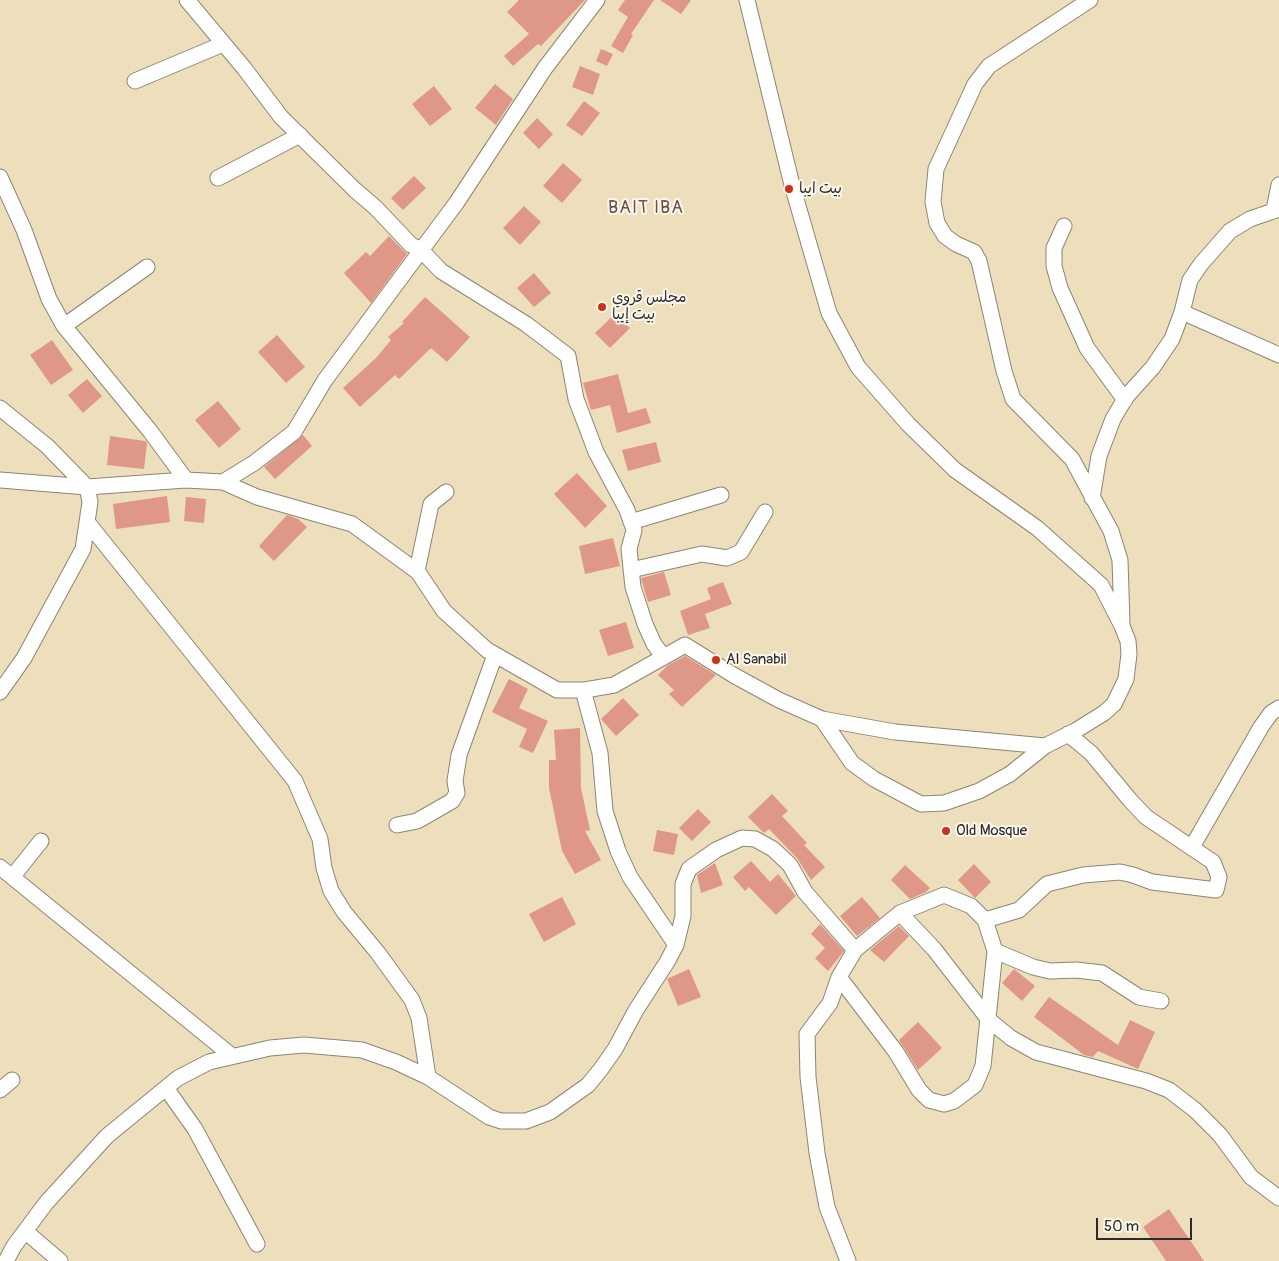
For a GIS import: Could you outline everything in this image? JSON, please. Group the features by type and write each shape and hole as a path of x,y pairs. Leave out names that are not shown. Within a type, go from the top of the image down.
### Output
{"street":[{"path":"187,0 244,68 281,117 355,190 376,208 411,245 420,249 441,271 526,324 568,356 576,399 586,426 596,452 634,530 629,549 633,587 644,624 654,644 664,656"},
{"path":"223,482 254,463 294,432 325,380 420,249 457,202 545,68 597,0"},
{"path":"747,0 792,185 829,313 858,366 908,424 955,470 1037,528 1101,585 1122,626 1128,641 1130,654 1126,679 1120,693 1114,704 1104,713 1044,746 1010,774 979,791 944,803 921,804 874,779 852,763 822,719"},
{"path":"1090,0 989,66 976,84 936,169 933,202 936,222 946,236 956,244 974,252 979,261 1004,371 1013,399 1072,459 1110,531 1120,560 1122,626"},
{"path":"135,81 223,44"},
{"path":"218,178 300,135"},
{"path":"0,177 24,230 49,299 64,326 150,431 186,480"},
{"path":"1092,498 1099,456 1113,419 1125,400 1153,367 1172,338 1182,312 1190,280 1214,248 1230,232 1250,219 1277,210 1279,185"},
{"path":"1064,226 1054,248 1054,266 1060,288 1087,348 1125,400"},
{"path":"64,326 147,267"},
{"path":"1182,312 1279,355"},
{"path":"0,408 47,446 87,487 90,502 83,549 24,658 0,692"},
{"path":"0,480 87,487 186,480 223,482 257,497 352,524 417,571 444,611 487,650 557,690 583,690 614,685 644,670 685,644 742,680 779,700 822,719 895,732 1044,746"},
{"path":"417,571 431,504 446,492"},
{"path":"631,522 721,495"},
{"path":"631,570 702,554 727,558 741,552 765,512"},
{"path":"88,523 295,781 320,839 324,868 331,891 344,912 396,976 412,1000 419,1018 428,1077"},
{"path":"397,825 417,820 452,801 457,793 455,781 459,755 495,655"},
{"path":"583,690 600,754 605,811 618,850 630,877 676,945"},
{"path":"1192,847 1261,726 1271,713 1279,708"},
{"path":"985,920 1019,910 1047,884 1083,875 1120,872 1152,882 1216,890 1220,877 1213,862 1146,817 1091,753 1068,734"},
{"path":"6,1261 46,1203 101,1142 178,1078 209,1062 270,1048 304,1045 362,1050 396,1062 428,1077 489,1117 502,1122 526,1121 550,1112 588,1085 601,1070 616,1049 676,945 683,916 683,884 689,869 716,850 742,838 755,839 773,850 790,865 805,892 855,950"},
{"path":"13,876 41,841"},
{"path":"0,866 232,1056"},
{"path":"839,977 896,1052 919,1090 929,1100 944,1104 961,1097 975,1085 983,1066 995,951 985,920 971,906 944,895 900,913 855,950 839,977 830,1002 806,1034 808,1076 816,1153 827,1207 848,1261"},
{"path":"900,913 934,949 989,1020 1011,1038 1036,1052 1169,1090 1195,1110 1220,1135 1251,1177 1279,1198"},
{"path":"995,951 1033,967 1050,971 1076,970 1102,973 1138,997 1161,1001"},
{"path":"0,1090 12,1080"},
{"path":"166,1088 195,1129 257,1244"},
{"path":"25,1231 60,1261"}],"building":[{"path":"519,0 585,0 541,46 538,44 513,66 504,56 529,34 507,12"},
{"path":"625,0 654,0 631,34 633,35 623,53 611,46 628,17 618,10"},
{"path":"660,0 691,0 681,14"},
{"path":"601,49 613,54 607,66 596,61"},
{"path":"580,66 600,74 593,95 572,87"},
{"path":"495,84 513,99 496,125 475,108"},
{"path":"434,86 452,109 430,126 412,104"},
{"path":"584,101 600,113 582,136 566,125"},
{"path":"537,118 553,134 539,149 523,133"},
{"path":"563,163 582,180 562,203 543,186"},
{"path":"414,176 426,188 403,210 391,198"},
{"path":"524,206 541,222 520,245 503,228"},
{"path":"389,236 407,254 371,303 344,273 366,252 370,256"},
{"path":"534,273 551,293 534,307 517,288"},
{"path":"425,297 470,337 447,362 431,348 399,379 395,375 360,407 343,388 376,358 391,340 388,337 404,323 402,322"},
{"path":"615,314 630,328 610,348 595,333"},
{"path":"277,335 305,367 286,383 258,352"},
{"path":"52,340 73,370 51,385 30,355"},
{"path":"618,374 628,413 646,408 651,423 617,433 610,405 591,410 583,383"},
{"path":"87,379 102,396 83,413 68,395"},
{"path":"218,401 241,429 219,448 195,420"},
{"path":"303,435 312,446 275,479 264,467"},
{"path":"110,436 145,441 147,443 144,469 107,465"},
{"path":"656,442 661,462 628,471 622,450"},
{"path":"577,473 607,506 585,528 554,494"},
{"path":"167,496 170,522 116,529 113,504"},
{"path":"186,497 206,499 204,523 184,521"},
{"path":"287,515 298,519 307,527 274,561 259,546"},
{"path":"613,538 620,566 585,574 579,546"},
{"path":"664,572 671,595 648,602 641,578"},
{"path":"723,582 732,604 705,614 710,628 688,635 680,611 711,599 707,588"},
{"path":"626,622 634,648 608,656 599,630"},
{"path":"685,656 716,675 682,707 669,694 674,690 658,675 668,665"},
{"path":"509,679 528,689 519,708 548,721 533,753 519,747 527,729 492,712"},
{"path":"623,698 639,715 616,736 601,719"},
{"path":"580,728 581,788 590,830 585,831 601,860 575,874 562,851 549,788 549,760 556,760 554,730"},
{"path":"772,794 788,811 782,816 807,843 804,845 825,867 811,880 797,858 769,829 764,833 748,817"},
{"path":"698,809 711,822 692,841 679,828"},
{"path":"657,830 678,834 674,855 653,851"},
{"path":"751,861 770,882 778,874 796,896 776,915 749,887 745,891 733,877"},
{"path":"715,863 723,885 701,893 697,875"},
{"path":"974,864 991,882 975,898 958,880"},
{"path":"905,865 930,888 926,892 910,899 891,880"},
{"path":"562,897 576,924 544,942 529,914"},
{"path":"862,897 880,918 857,936 840,916"},
{"path":"820,924 844,951 828,971 815,958 825,948 811,934"},
{"path":"899,926 909,936 884,962 870,950"},
{"path":"689,969 701,997 678,1006 667,979"},
{"path":"1014,969 1035,986 1022,1001 1002,983"},
{"path":"1049,997 1118,1045 1130,1020 1155,1032 1138,1069 1098,1051 1093,1057 1084,1055 1034,1017"},
{"path":"918,1022 942,1048 918,1070 899,1040"},
{"path":"1169,1209 1204,1261 1166,1261 1143,1227"}],"place":[{"name":"بيت ايبا","path":"789,189"},
{"name":"مجلس قروي بيت إيبا","path":"602,307"},
{"name":"Al Sanabil","path":"716,660"},
{"name":"Old Mosque","path":"946,831"}],"district":[{"name":"BAIT IBA","path":"646,208"}]}
